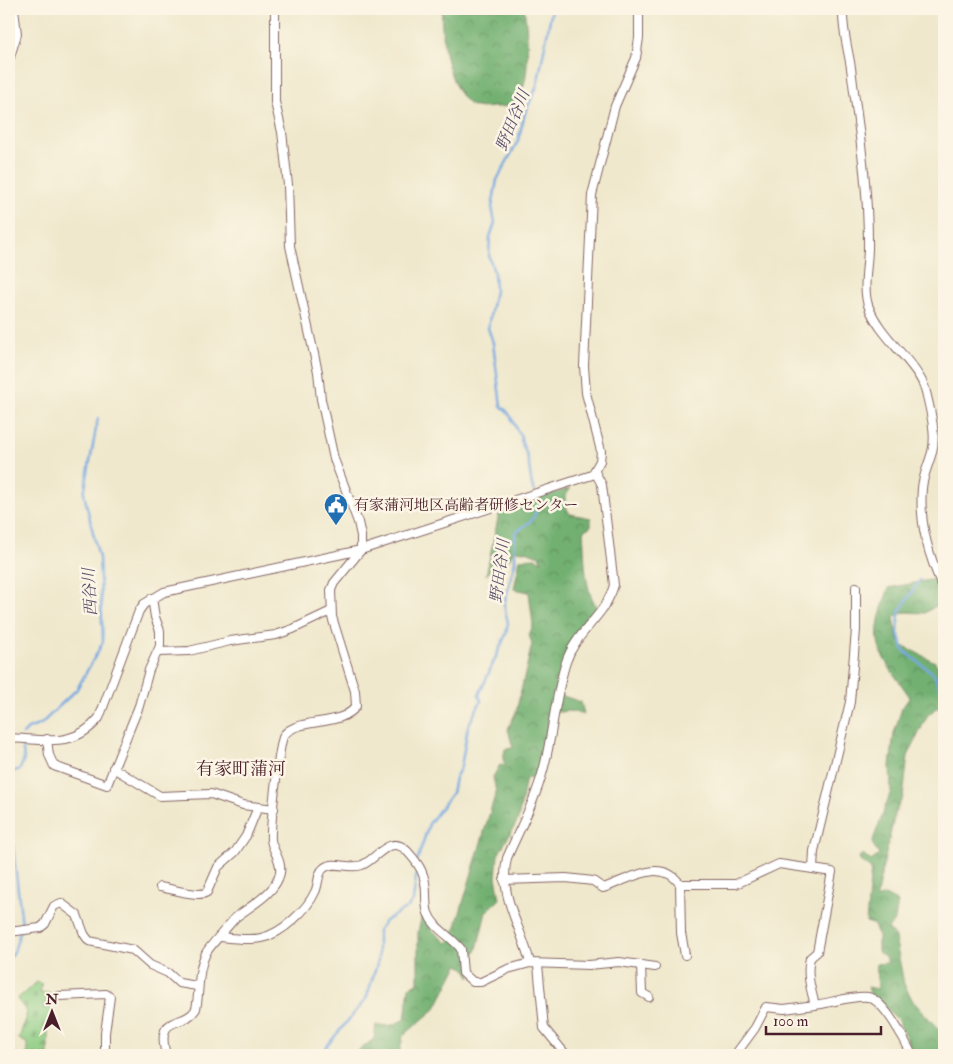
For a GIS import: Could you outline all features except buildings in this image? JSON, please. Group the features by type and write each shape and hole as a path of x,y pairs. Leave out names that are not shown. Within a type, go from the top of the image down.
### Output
{"street":[{"path":"9,60 17,34 14,9"},
{"path":"166,1055 164,1044 165,1032 172,1023 194,1013 197,1003 197,986 207,952 235,919 266,893 280,874 281,865 271,839 276,762 282,737 292,729 347,715 356,706 355,691 331,611 331,590 334,583 361,550 358,522 334,459 321,399 318,372 290,246 288,185 282,132 275,102 275,9"},
{"path":"9,738 63,740 83,734 99,718 139,611 152,598 179,587 361,550 583,479 594,472 600,461 601,451 586,393 584,366 592,195 615,106 636,58 639,38 639,9"},
{"path":"843,9 842,24 850,61 868,209 866,290 868,303 872,316 892,346 921,380 926,391 934,438 933,451 922,489 922,519 926,545 944,590"},
{"path":"566,1055 544,1028 534,964 506,898 504,880 506,858 534,799 545,766 567,660 582,633 602,612 610,598 614,585 602,485 594,472"},
{"path":"813,869 814,851 850,702 856,630 856,587"},
{"path":"47,739 50,762 61,770 107,785 139,706 149,670 159,652 161,638 152,598"},
{"path":"159,652 190,651 230,641 276,635 331,611"},
{"path":"113,768 160,796 211,794 244,805 274,809"},
{"path":"160,887 185,891 194,895 207,892 218,868 235,852 246,836 258,807"},
{"path":"221,937 260,939 270,937 282,931 310,902 317,890 321,871 327,866 363,865 389,846 405,849 420,867 426,880 427,911 437,927 461,950 463,972 469,980 480,982 508,969 534,964 589,965 619,962 655,967"},
{"path":"680,884 736,884 780,864 832,872 817,952 810,958 808,965 815,1006"},
{"path":"504,880 566,878 593,880 603,888 642,872 658,871 672,874 680,884 681,933 685,955"},
{"path":"9,932 40,928 45,924 54,906 61,904 77,915 84,934 89,941 133,950 150,965 168,973 179,983 197,986"},
{"path":"641,965 641,989 642,993 649,997"},
{"path":"59,996 106,994 110,996 105,1033 105,1055"},
{"path":"738,1054 766,1007 784,1009 870,997 894,1023 912,1055"}],"green space":[{"path":"442,9 524,9 527,30 527,69 522,91 516,102 504,107 480,108 468,103 461,95 446,59 442,32"},
{"path":"571,488 566,495 565,501 570,514 591,518 591,526 583,531 586,573 590,594 594,603 600,609 576,638 562,668 554,693 581,702 584,714 568,711 550,713 538,778 526,778 518,820 498,855 496,877 500,899 486,912 477,949 470,963 471,978 465,968 458,965 436,1008 403,1036 399,1055 352,1055 374,1039 376,1025 391,1025 405,1019 409,987 418,983 418,932 422,915 433,931 447,943 453,936 496,792 493,777 500,765 506,765 503,760 505,749 513,748 508,729 516,712 532,644 529,635 533,625 529,592 514,589 520,559 535,558 542,561 539,556 526,551 514,550 509,559 502,560 486,575 500,509"},
{"path":"934,579 943,601 925,613 905,612 894,617 897,637 903,646 935,662 943,675 944,708 936,708 927,716 908,756 903,797 895,813 876,898 885,895 898,902 895,920 888,929 895,937 904,984 913,1001 942,1033 944,1055 914,1055 898,1020 870,993 868,987 878,989 876,964 888,963 886,958 878,952 878,934 873,924 866,922 871,869 860,861 859,857 863,854 871,861 879,855 872,843 891,791 890,766 894,733 902,708 910,697 890,669 879,647 878,623 882,607 889,588"},
{"path":"37,982 42,984 40,993 50,993 52,1027 48,1029 48,1055 27,1055 27,1043 19,1039 27,1012 17,999"}],"waterway":[{"name":"野田谷川","path":"417,861 429,824 452,793 455,778 461,767 468,726 481,701 479,695 506,634 508,623 504,605 515,562 515,533 532,520 540,503 532,484 529,463 521,436 510,416 501,406 493,343 488,328 495,290 494,273 489,256 490,237 495,223 492,207 497,180 518,141 525,113 537,86 552,9"},
{"name":"西谷川","path":"23,734 28,729 41,724 77,689 103,642 99,558 84,494 98,418"},
{"path":"920,580 899,612 898,633 904,651 933,673 944,699"},
{"name":"西谷川","path":"9,773 20,769 24,759 22,744"},
{"name":"西谷川","path":"9,812 22,925 14,952 9,959"},
{"name":"野田谷川","path":"324,1055 326,1047 366,999 378,961 378,931 385,921 408,907 413,901 417,869"},
{"path":"944,874 942,880 944,891"},
{"path":"944,916 941,942 944,950"}],"place":[{"name":"有家蒲河地区高齢者研修センター","path":"336,526"}],"district":[{"name":"有家町蒲河","path":"241,769"}]}
